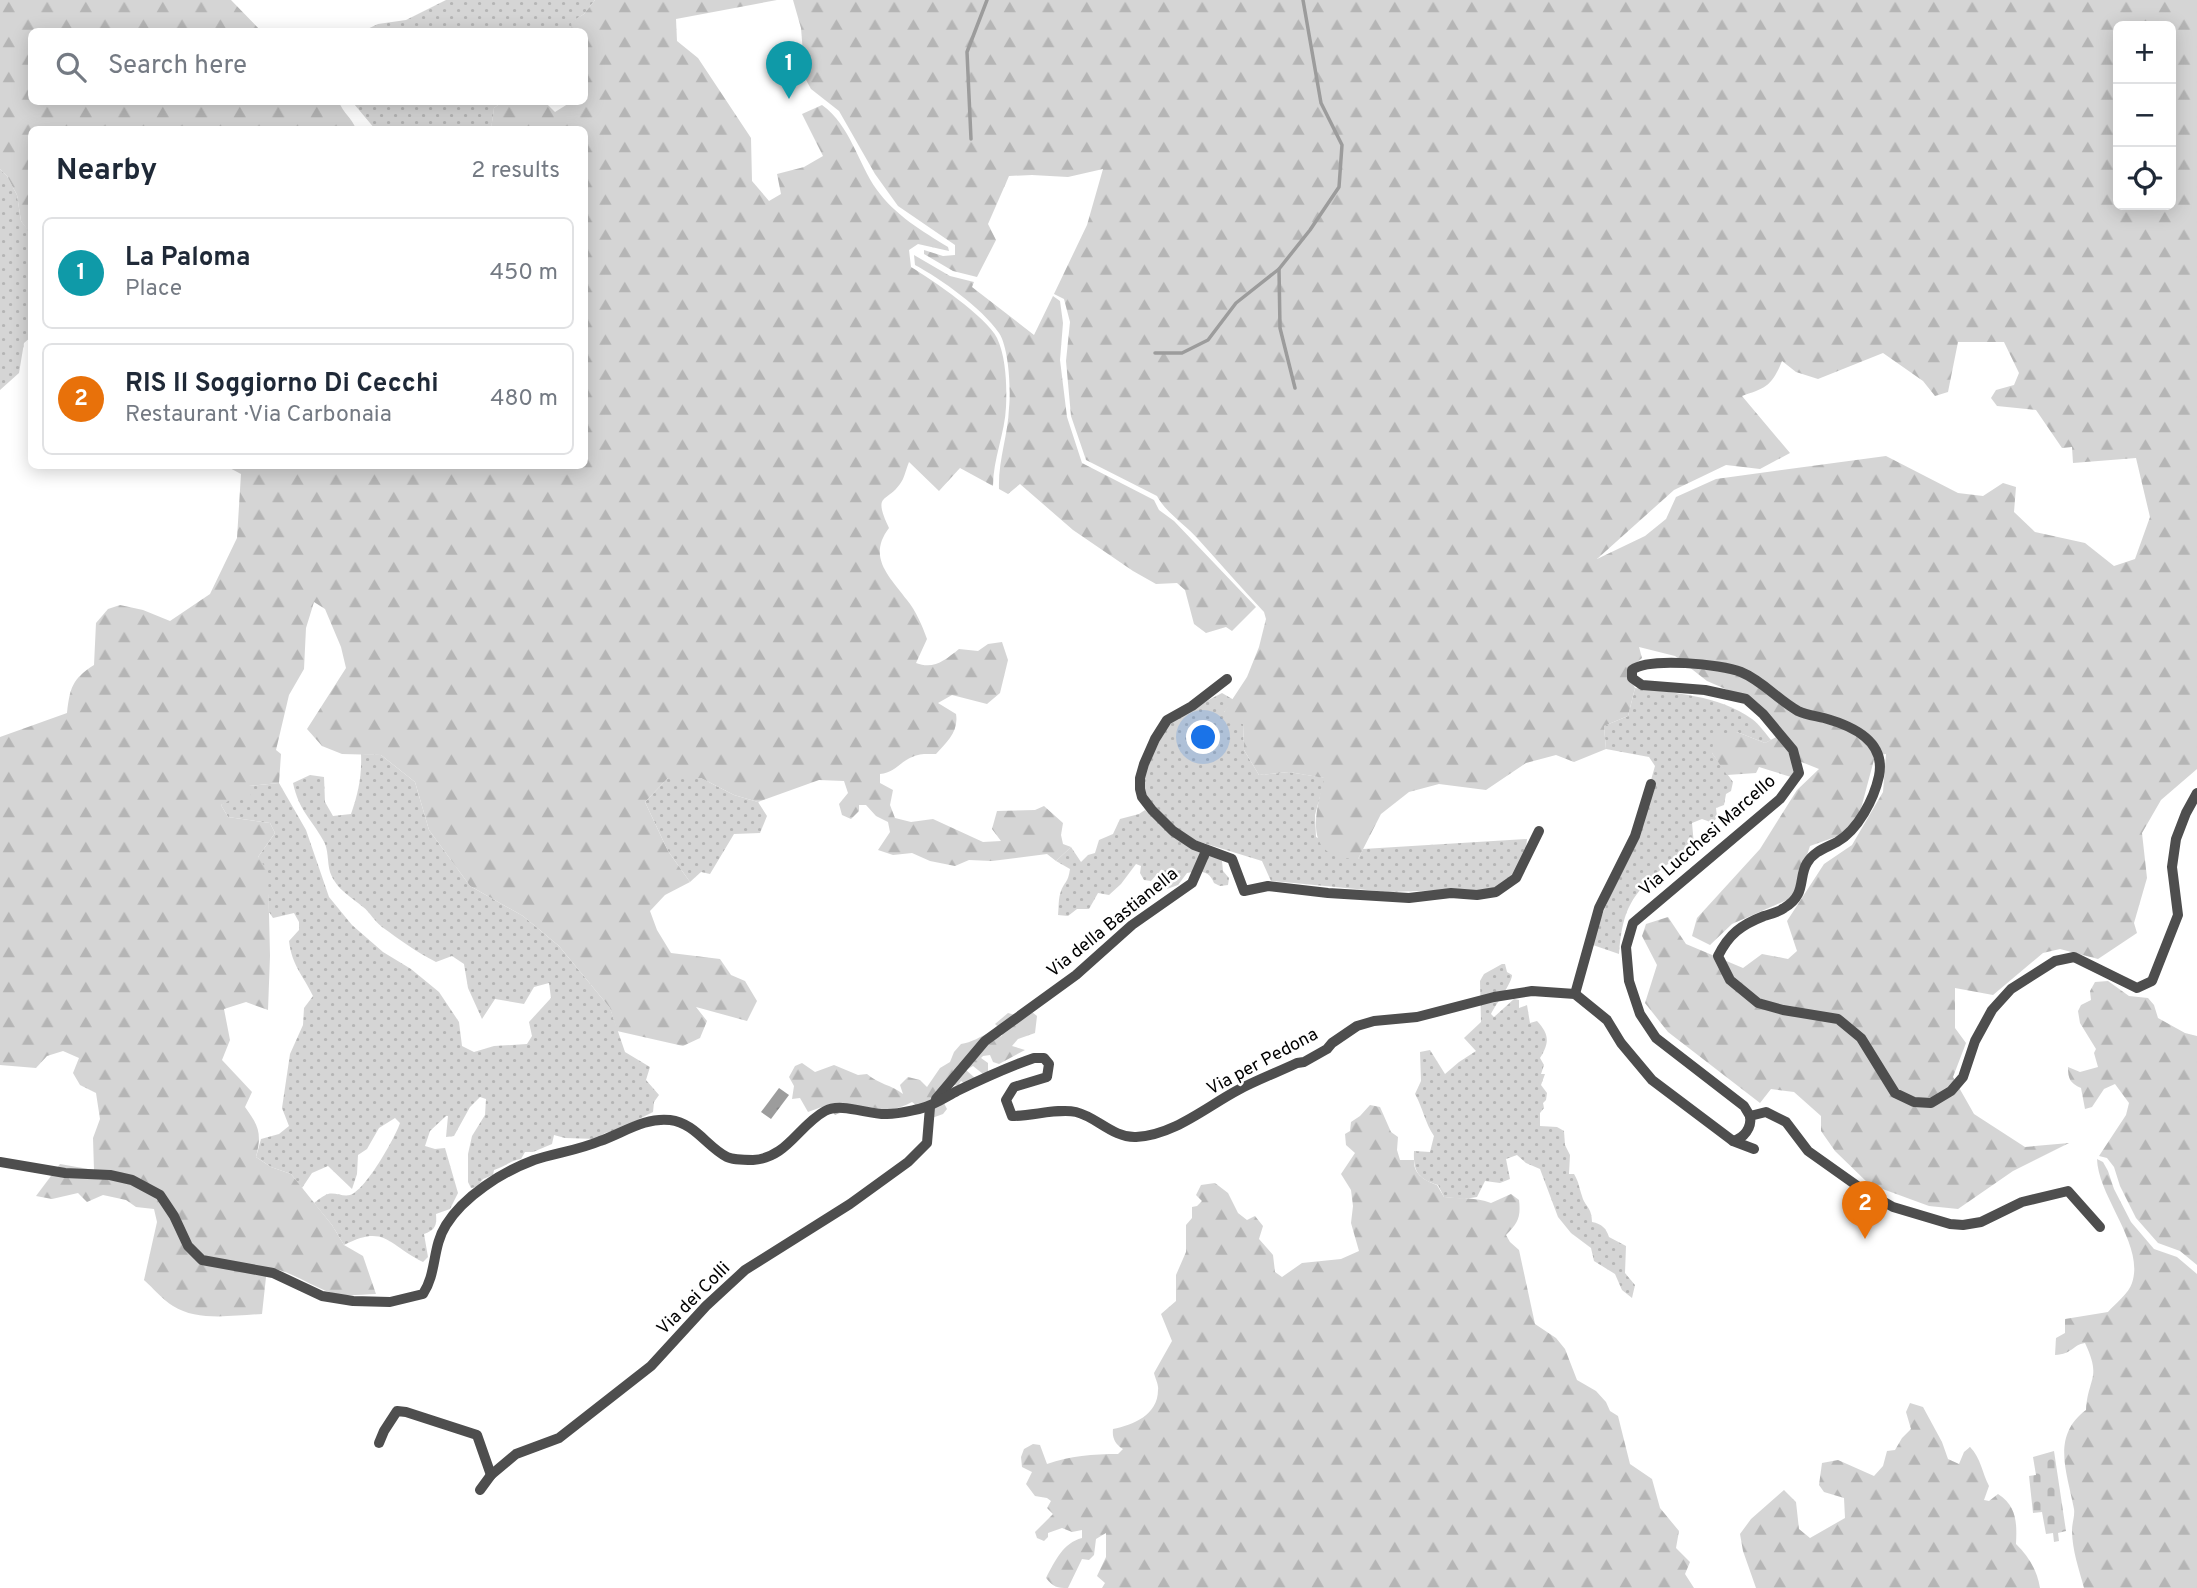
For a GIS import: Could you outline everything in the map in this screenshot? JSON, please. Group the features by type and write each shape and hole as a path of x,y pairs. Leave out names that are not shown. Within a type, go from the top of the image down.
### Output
{"street":[{"name":"Via Lucchesi Marcello","path":"1750,1116 1744,1106 1656,1038 1640,1014 1629,981 1626,947 1633,923 1780,799 1799,773 1793,750 1763,714 1746,699 1705,690 1642,685 1632,678 1632,670 1639,664 1686,663 1739,671 1800,712 1846,724 1870,739 1879,757 1880,773 1859,822 1839,841 1821,849 1806,863 1802,889 1786,908 1753,920 1727,938 1718,956 1730,980 1758,1003 1838,1019 1861,1038 1895,1093 1914,1102 1931,1103 1951,1091 1963,1077 1975,1041 1992,1010 2011,989 2055,961 2074,957 2137,988 2152,981 2178,915 2172,867 2176,839 2197,793"},
{"path":"1227,679 1192,706 1167,720 1155,739 1140,778 1142,797 1152,810 1173,831 1206,851 1232,859 1244,891 1268,886 1396,897 1496,892 1516,878 1539,831"},
{"path":"1651,784 1635,836 1599,908 1575,994 1607,1020 1621,1043 1652,1080 1733,1141 1754,1149"},
{"name":"Via della Bastianella","path":"930,1107 985,1041 1076,975 1132,925 1192,883 1206,851"},
{"name":"Via per Pedona","path":"930,1107 1019,1063 1044,1058 1049,1064 1047,1077 1014,1087 1006,1100 1012,1116 1072,1111 1084,1114 1104,1128 1133,1137 1169,1129 1237,1090 1304,1062 1327,1049 1357,1026 1374,1021 1417,1017 1494,997 1532,991 1575,994"},
{"path":"0,1162 65,1174 110,1175 132,1180 160,1195 174,1216 188,1246 202,1260 273,1272 322,1296 353,1301 390,1302 423,1294 431,1275 437,1241 459,1208 496,1180 532,1161 597,1143 646,1121 671,1120 693,1129 728,1158 754,1160 777,1153 827,1110 841,1107 887,1115 930,1107"},
{"name":"Via dei Colli","path":"480,1490 491,1475 516,1454 559,1438 641,1374 706,1306 745,1270 850,1204 908,1162 927,1143 930,1107"},
{"path":"1733,1141 1744,1135 1751,1122 1750,1116 1766,1112 1786,1122 1808,1151 1863,1190 1893,1207 1962,1225 1981,1222 2022,1202 2068,1191 2100,1227"},
{"path":"379,1443 397,1411 406,1412 477,1436 491,1475"}],"green space":[{"path":"0,0 231,0 258,28 28,28 28,105 341,105 354,126 28,126 28,231 21,221 17,195 0,169"},
{"path":"446,0 595,0 584,14 572,22 572,28 370,28 406,20"},
{"path":"595,0 777,0 676,19 677,41 698,58 751,138 752,181 769,201 781,194 777,174 804,167 823,156 802,114 822,105 840,123 884,199 909,222 948,247 949,251 918,244 909,250 911,267 971,309 991,329 1000,346 1005,371 1006,407 993,486 960,468 939,491 909,462 898,487 882,503 889,528 883,538 880,557 888,574 916,613 927,639 916,663 934,665 959,649 978,651 988,644 1002,642 1008,660 1000,693 987,704 952,695 938,703 956,714 956,726 948,741 936,754 915,756 889,772 880,774 880,783 893,790 890,805 895,818 911,822 933,819 983,842 1001,841 992,829 997,811 1035,810 1044,806 1063,823 1063,844 1071,847 1056,861 1047,854 992,861 969,860 955,866 930,861 912,853 893,855 878,850 890,832 888,822 876,816 866,805 859,805 859,811 851,819 842,815 839,804 848,793 844,781 819,780 758,802 734,795 701,778 668,778 645,802 668,851 690,882 665,895 650,911 657,930 671,953 720,959 731,975 745,981 757,1001 747,1021 696,1007 707,1021 700,1038 683,1046 617,1031 610,1008 559,946 523,916 470,886 429,830 415,782 381,755 342,754 322,746 307,729 346,668 341,647 325,609 314,602 306,628 304,669 289,695 276,750 281,754 279,783 249,786 251,800 234,798 221,805 228,817 270,823 275,833 258,857 268,871 268,1010 246,1002 224,1009 230,1040 222,1060 252,1092 245,1107 258,1130 256,1157 271,1167 291,1174 332,1225 344,1245 363,1256 376,1294 331,1293 286,1272 267,1268 262,1314 205,1316 183,1311 166,1301 144,1280 157,1222 154,1209 136,1207 126,1200 103,1195 87,1202 78,1193 52,1199 36,1196 60,1164 94,1170 93,1138 100,1119 96,1093 80,1085 73,1073 79,1058 63,1051 47,1056 36,1068 0,1065 0,737 67,713 73,685 94,665 96,623 108,609 120,605 143,610 170,621 210,594 237,538 241,474 232,469 588,469 588,126 491,126 494,108 498,105 548,105 555,112 566,105 588,105 588,28 572,28 571,22 584,14"},
{"path":"793,0 2197,0 2197,769 2161,800 2142,833 2147,878 2134,923 2137,933 2098,959 2060,949 2043,953 1993,995 1955,988 1955,1028 1966,1043 1953,1077 1974,1114 2025,1147 2069,1143 2013,1171 1958,1209 1929,1206 1869,1184 1835,1151 1821,1131 1821,1116 1794,1092 1771,1089 1760,1103 1668,1032 1645,1003 1657,965 1642,936 1646,924 1668,917 1686,944 1743,968 1762,954 1788,959 1797,951 1787,921 1824,864 1852,845 1883,792 1886,754 1875,756 1859,816 1841,835 1810,846 1795,891 1787,900 1732,924 1710,945 1692,936 1697,918 1760,849 1797,790 1819,769 1799,761 1791,777 1759,767 1756,773 1727,775 1712,753 1714,735 1737,732 1765,743 1780,735 1758,703 1707,681 1675,656 1639,647 1642,658 1627,672 1635,688 1628,716 1604,726 1606,749 1574,762 1556,755 1526,763 1486,790 1439,784 1409,792 1381,814 1358,859 1340,857 1328,852 1320,843 1316,820 1324,778 1289,772 1259,775 1244,750 1243,724 1225,723 1224,712 1247,677 1259,647 1266,619 1264,612 1193,534 1165,508 1157,496 1086,460 1071,416 1066,361 1070,322 1064,299 1054,294 1087,225 1103,169 1068,177 1009,176 988,224 996,240 977,277 953,271 924,254 924,250 943,256 955,255 955,245 898,206 875,174 839,111 811,89 805,78 801,28","holes":["1958,342 2004,342 2019,373 2014,385 1996,390 1991,398 1997,406 2036,410 2062,448 2072,447 2073,463 2136,458 2150,517 2135,559 2114,566 2085,543 2035,532 2014,512 2016,487 2003,483 1983,496 1958,493 1886,456 1716,479 1676,497 1666,519 1645,536 1597,559 1674,490 1726,465 1760,469 1790,453 1742,396 1767,385 1782,361 1796,372 1818,379 1883,353 1923,381 1935,396 1948,392"]},
{"path":"355,105 498,105 494,108 492,126 372,126"},
{"path":"0,169 17,195 21,221 28,230 28,340 24,343 19,373 0,390"},
{"path":"914,255 950,276 974,282 972,287 1034,335 1053,296 1060,301 1063,323 1060,360 1067,417 1082,463 1154,500 1159,510 1174,521 1256,607 1232,631 1226,627 1206,633 1194,624 1185,590 1177,583 1156,584 1133,571 1073,530 1020,484 1008,494 999,489 1010,400 1008,369 1002,340 992,323 972,304 915,265"},
{"path":"1635,688 1696,696 1725,705 1752,719 1771,740 1765,743 1737,732 1712,753 1733,782 1731,791 1726,794 1724,805 1716,808 1717,817 1713,823 1702,819 1692,823 1694,845 1658,872 1633,899 1622,929 1619,954 1590,944 1635,836 1655,766 1649,757 1606,749 1604,726 1628,716"},
{"path":"1222,693 1234,700 1224,712 1243,724 1244,750 1259,775 1289,772 1325,778 1315,815 1316,837 1358,859 1363,849 1527,839 1526,848 1513,877 1496,887 1479,892 1388,892 1271,881 1262,861 1197,841 1177,829 1146,796 1143,776 1164,731 1174,718"},
{"path":"361,754 381,755 415,782 429,830 470,886 523,916 559,946 610,1008 625,1052 650,1067 646,1080 659,1095 654,1102 653,1112 617,1130 596,1139 554,1135 552,1144 533,1152 525,1152 521,1159 494,1170 493,1175 483,1179 477,1187 471,1188 468,1182 468,1154 472,1136 485,1115 486,1099 480,1097 470,1107 454,1136 446,1137 446,1116 430,1131 425,1146 445,1148 458,1193 450,1209 436,1214 434,1227 424,1234 428,1257 423,1262 378,1236 369,1236 344,1245 314,1203 328,1194 350,1195 363,1184 379,1163 397,1130 400,1123 395,1118 379,1128 367,1149 358,1155 357,1174 352,1189 328,1166 312,1173 302,1188 291,1174 271,1167 256,1157 261,1139 279,1134 289,1126 282,1108 290,1054 303,1025 304,1008 313,996 290,950 289,941 299,930 299,922 294,913 273,918 269,912 268,893 258,857 275,833 270,823 228,817 221,805 248,786 279,783 306,830 329,897 352,925 383,952 411,969 439,992 459,1022 462,1046 474,1052 494,1046 527,1044 532,1036 529,1022 551,998 549,983 534,987 524,1004 495,999 482,1019 468,988 464,964 452,956 436,962 415,950 379,925 336,883 330,872 325,844 302,808 293,783 310,775 324,777 325,802 333,816 351,814 359,785"},
{"path":"668,778 701,778 734,795 758,802 767,816 760,833 734,834 710,874 701,872 690,882 668,851 645,802"},
{"path":"1145,810 1172,835 1222,861 1223,871 1229,878 1228,885 1220,886 1204,872 1196,872 1187,873 1178,885 1167,889 1166,875 1158,873 1151,881 1144,880 1140,873 1141,866 1136,864 1109,895 1098,893 1089,909 1077,909 1068,916 1058,915 1060,894 1070,869 1056,861 1071,847 1081,862 1088,855 1095,853 1099,840 1113,834 1120,819"},
{"path":"1505,964 1507,972 1512,975 1491,1014 1494,1017 1514,999 1519,1000 1519,1008 1527,1005 1530,1023 1537,1021 1544,1030 1547,1043 1540,1058 1544,1065 1541,1074 1545,1074 1541,1085 1547,1093 1544,1108 1540,1113 1540,1126 1557,1127 1564,1131 1565,1145 1570,1155 1569,1174 1576,1177 1592,1222 1601,1225 1609,1237 1626,1246 1625,1273 1635,1285 1632,1298 1622,1290 1615,1274 1594,1261 1591,1248 1571,1233 1558,1217 1540,1169 1526,1163 1517,1155 1506,1159 1510,1179 1500,1183 1485,1181 1477,1197 1464,1199 1444,1197 1438,1185 1421,1177 1416,1169 1414,1151 1430,1152 1434,1136 1415,1094 1421,1081 1420,1052 1430,1050 1445,1074 1476,1051 1464,1038 1481,1022 1480,981 1484,974"},
{"path":"2108,981 2129,996 2148,998 2154,1005 2158,1018 2185,1033 2197,1036 2197,1265 2180,1251 2158,1243 2136,1218 2114,1167 2107,1158 2099,1156 2126,1115 2129,1103 2115,1084 2104,1089 2092,1107 2085,1109 2081,1088 2069,1078 2068,1067 2080,1072 2098,1067 2094,1053 2096,1049 2080,1023 2078,1011 2081,1005 2091,1000 2090,991 2095,982"},
{"path":"1032,1012 1037,1016 1035,1033 1018,1039 1012,1046 1025,1050 999,1064 993,1062 990,1055 983,1056 981,1058 988,1063 988,1072 983,1074 973,1066 966,1070 975,1078 965,1084 961,1081 958,1086 954,1085 942,1099 947,1109 943,1114 932,1118 912,1102 891,1109 835,1115 827,1105 808,1112 800,1098 792,1099 794,1086 789,1077 795,1066 802,1063 815,1072 834,1065 858,1075 867,1074 903,1094 900,1085 908,1077 920,1080 927,1087 940,1068 950,1062 961,1044 991,1032 997,1037 1002,1036 1003,1031 995,1024 1008,1013 1019,1016"},
{"path":"1370,1105 1380,1107 1391,1132 1398,1137 1397,1150 1400,1160 1414,1160 1418,1173 1437,1185 1444,1197 1491,1203 1511,1194 1519,1200 1518,1219 1506,1235 1519,1250 1535,1324 1556,1338 1565,1349 1577,1380 1596,1391 1610,1411 1618,1416 1630,1464 1652,1479 1660,1508 1679,1531 1676,1548 1690,1562 1685,1574 1694,1588 1102,1588 1105,1583 1097,1576 1106,1557 1106,1533 1096,1539 1094,1555 1089,1560 1082,1559 1068,1588 1055,1586 1046,1578 1065,1548 1082,1538 1082,1530 1072,1532 1062,1528 1048,1533 1044,1541 1037,1538 1035,1532 1053,1514 1047,1508 1051,1501 1035,1496 1026,1484 1032,1472 1022,1467 1024,1449 1033,1444 1040,1445 1047,1464 1082,1456 1118,1454 1123,1449 1115,1440 1113,1429 1136,1421 1154,1406 1158,1388 1154,1373 1172,1341 1161,1314 1176,1301 1176,1275 1186,1252 1186,1225 1192,1218 1192,1207 1202,1201 1196,1195 1201,1185 1215,1183 1228,1193 1238,1213 1247,1220 1255,1216 1263,1226 1259,1239 1273,1255 1275,1272 1282,1277 1302,1263 1341,1259 1359,1251 1351,1223 1351,1190 1341,1174 1355,1153 1346,1145 1345,1134 1350,1131 1351,1122"},
{"path":"2097,1159 2103,1162 2108,1171 2131,1222 2154,1249 2177,1257 2197,1274 2197,1588 2084,1588 2076,1559 2072,1537 2074,1509 2065,1468 2065,1443 2075,1420 2086,1410 2093,1378 2093,1364 2085,1343 2055,1355 2056,1338 2065,1333 2065,1319 2108,1312 2130,1287 2134,1268 2127,1237 2099,1174"},
{"path":"1910,1403 1923,1407 1948,1459 1959,1464 1964,1452 1970,1447 1974,1451 1989,1486 1984,1500 1989,1501 1998,1494 2009,1504 2016,1522 2016,1544 2032,1564 2040,1588 1756,1588 1740,1534 1751,1519 1784,1490 1796,1502 1799,1529 1810,1538 1845,1518 1844,1498 1824,1492 1819,1485 1822,1463 1838,1460 1874,1476 1883,1466 1887,1451 1895,1450 1911,1429 1906,1412"},
{"path":"2054,1451 2066,1531 2058,1533 2059,1541 2054,1542 2053,1533 2046,1534 2042,1512 2033,1513 2029,1476 2036,1475 2033,1457"}],"water":[{"path":"779,1088 789,1095 771,1119 761,1112"}],"waterway":[{"path":"971,139 967,52 987,0"},
{"path":"1295,388 1280,328 1279,269 1339,187 1342,145 1321,103 1303,0"},
{"path":"1155,353 1182,353 1208,340 1236,303 1279,269"}],"place":[{"name":"La Paloma","path":"789,99"},
{"name":"RIS Il Soggiorno Di Cecchi","path":"1865,1239"}]}
